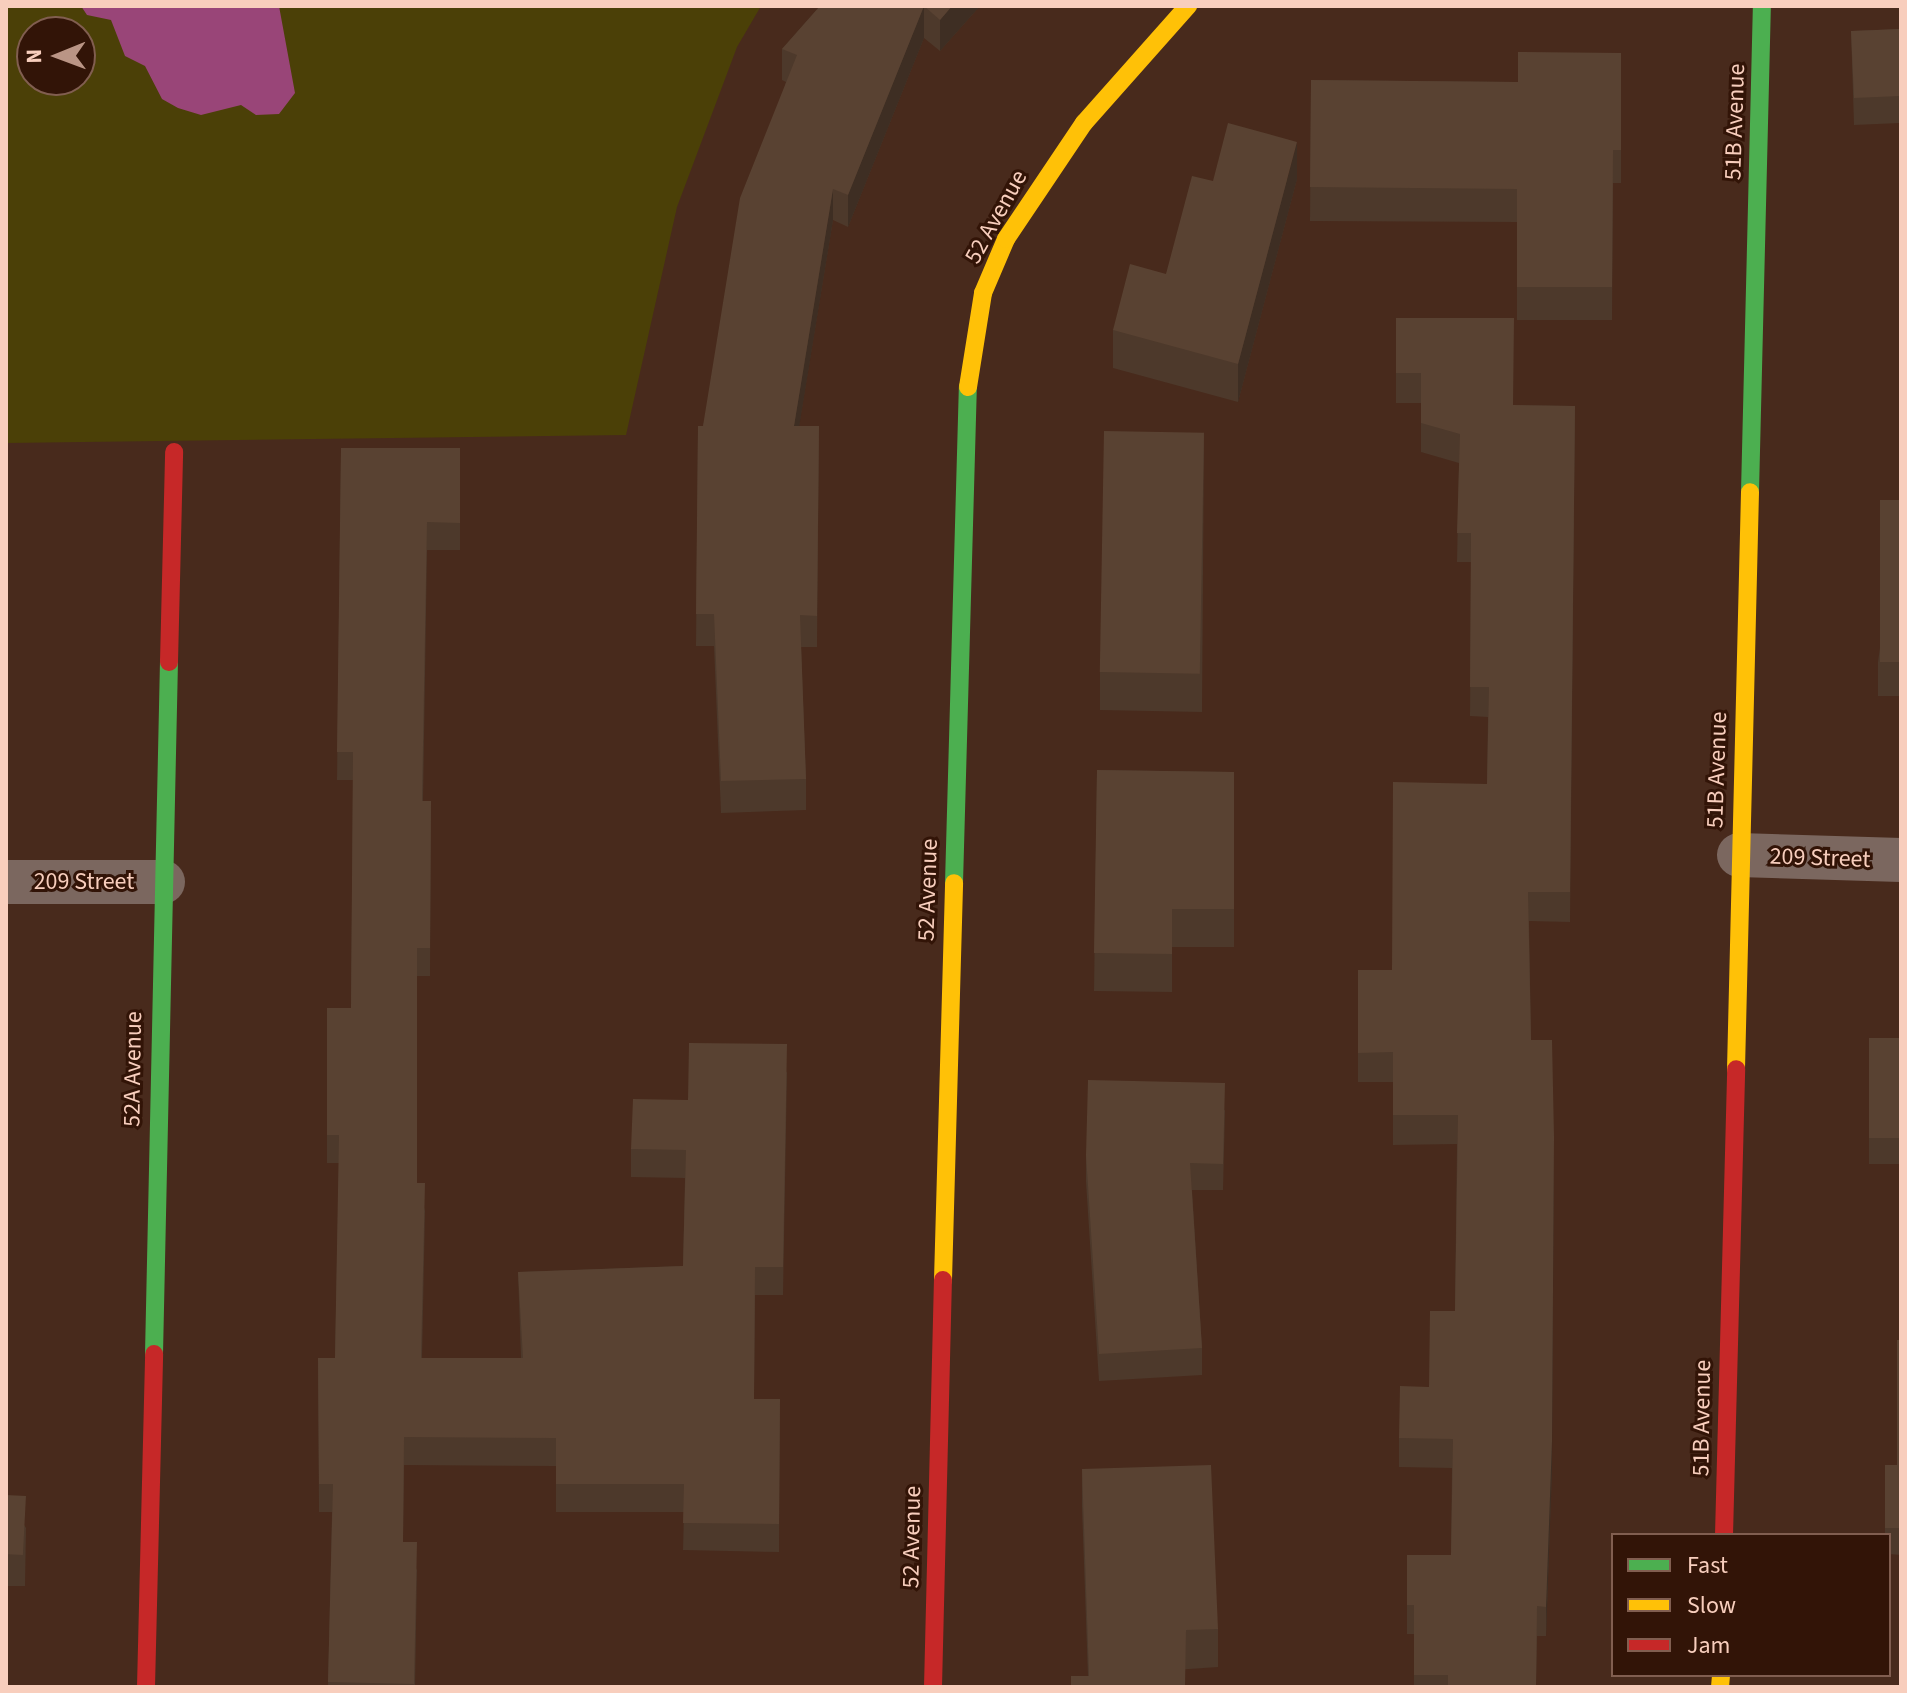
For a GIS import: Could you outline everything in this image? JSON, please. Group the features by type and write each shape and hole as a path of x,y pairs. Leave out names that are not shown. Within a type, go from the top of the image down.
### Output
{"street":[{"name":"52 Avenue","path":"933,1687 966,401 989,279 1006,239 1084,123 1188,6"},
{"name":"51B Avenue","path":"1724,1533 1762,6"},
{"name":"52A Avenue","path":"146,1687 174,452"},
{"name":"209 Street","path":"1739,855 1901,860"},
{"name":"209 Street","path":"6,882 163,882"}],"shaded area":[{"path":"6,6 761,6 737,47 677,207 626,435 6,443"},
{"path":"81,6 279,6 295,93 279,114 256,115 241,105 201,115 178,108 162,99 145,66 125,56 111,20 87,15"}],"building":[{"path":"820,6 924,6 848,195 833,189 794,426 819,426 817,616 800,615 806,779 721,781 714,614 696,614 698,426 703,426 740,198 797,55 782,49"},
{"path":"924,6 952,6 940,20"},
{"path":"1901,29 1901,112 1900,96 1854,98 1851,31"},
{"path":"1518,52 1621,53 1621,150 1613,150 1612,287 1517,287 1517,189 1310,187 1311,80 1518,82"},
{"path":"1228,123 1297,142 1238,364 1113,330 1130,264 1166,274 1192,176 1213,181"},
{"path":"1396,318 1514,318 1513,405 1575,406 1570,892 1528,892 1531,1040 1552,1040 1554,1137 1552,1441 1546,1607 1537,1606 1536,1687 1448,1687 1448,1675 1414,1675 1414,1605 1407,1605 1407,1555 1451,1555 1453,1439 1399,1438 1400,1386 1429,1387 1430,1311 1455,1311 1458,1115 1393,1115 1393,1052 1358,1053 1358,970 1392,970 1393,782 1487,784 1489,687 1470,687 1471,533 1457,533 1460,434 1421,423 1421,373 1396,373"},
{"path":"1104,431 1204,433 1200,674 1100,672"},
{"path":"341,448 460,448 460,523 427,522 422,801 431,801 430,948 417,948 417,1183 425,1183 421,1358 523,1358 518,1272 683,1266 686,1150 631,1149 633,1099 688,1100 689,1043 787,1044 783,1267 755,1267 754,1399 780,1399 779,1524 683,1523 684,1484 556,1484 556,1438 404,1437 403,1542 417,1542 414,1684 328,1682 333,1484 319,1484 318,1358 335,1358 339,1135 327,1135 327,1008 351,1008 353,752 337,752"},
{"path":"6,450 7,450 6,561"},
{"path":"1880,500 1901,500 1901,662 1880,662"},
{"path":"1097,770 1234,772 1234,909 1172,909 1172,954 1094,953"},
{"path":"1869,1038 1901,1038 1901,1138 1869,1138"},
{"path":"1088,1080 1225,1083 1223,1164 1190,1163 1202,1348 1099,1354 1086,1155"},
{"path":"1897,1340 1901,1340 1901,1528 1885,1528 1885,1465 1897,1465"},
{"path":"1211,1465 1218,1629 1186,1630 1185,1687 1071,1687 1071,1676 1089,1676 1082,1469"},
{"path":"6,1495 26,1496 23,1555 6,1554"}],"traffic: fast":[{"path":"1750,492 1762,6"},
{"path":"954,883 968,387"},
{"path":"154,1354 169,662"}],"traffic: slow":[{"path":"968,387 983,293 1006,239 1084,123 1188,6"},
{"path":"1736,1069 1750,492"},
{"path":"943,1280 954,883"},
{"path":"1720,1687 1721,1677"}],"traffic: jam":[{"path":"169,662 174,452"},
{"path":"1724,1533 1736,1069"},
{"path":"933,1687 943,1280"},
{"path":"146,1687 154,1354"}]}
